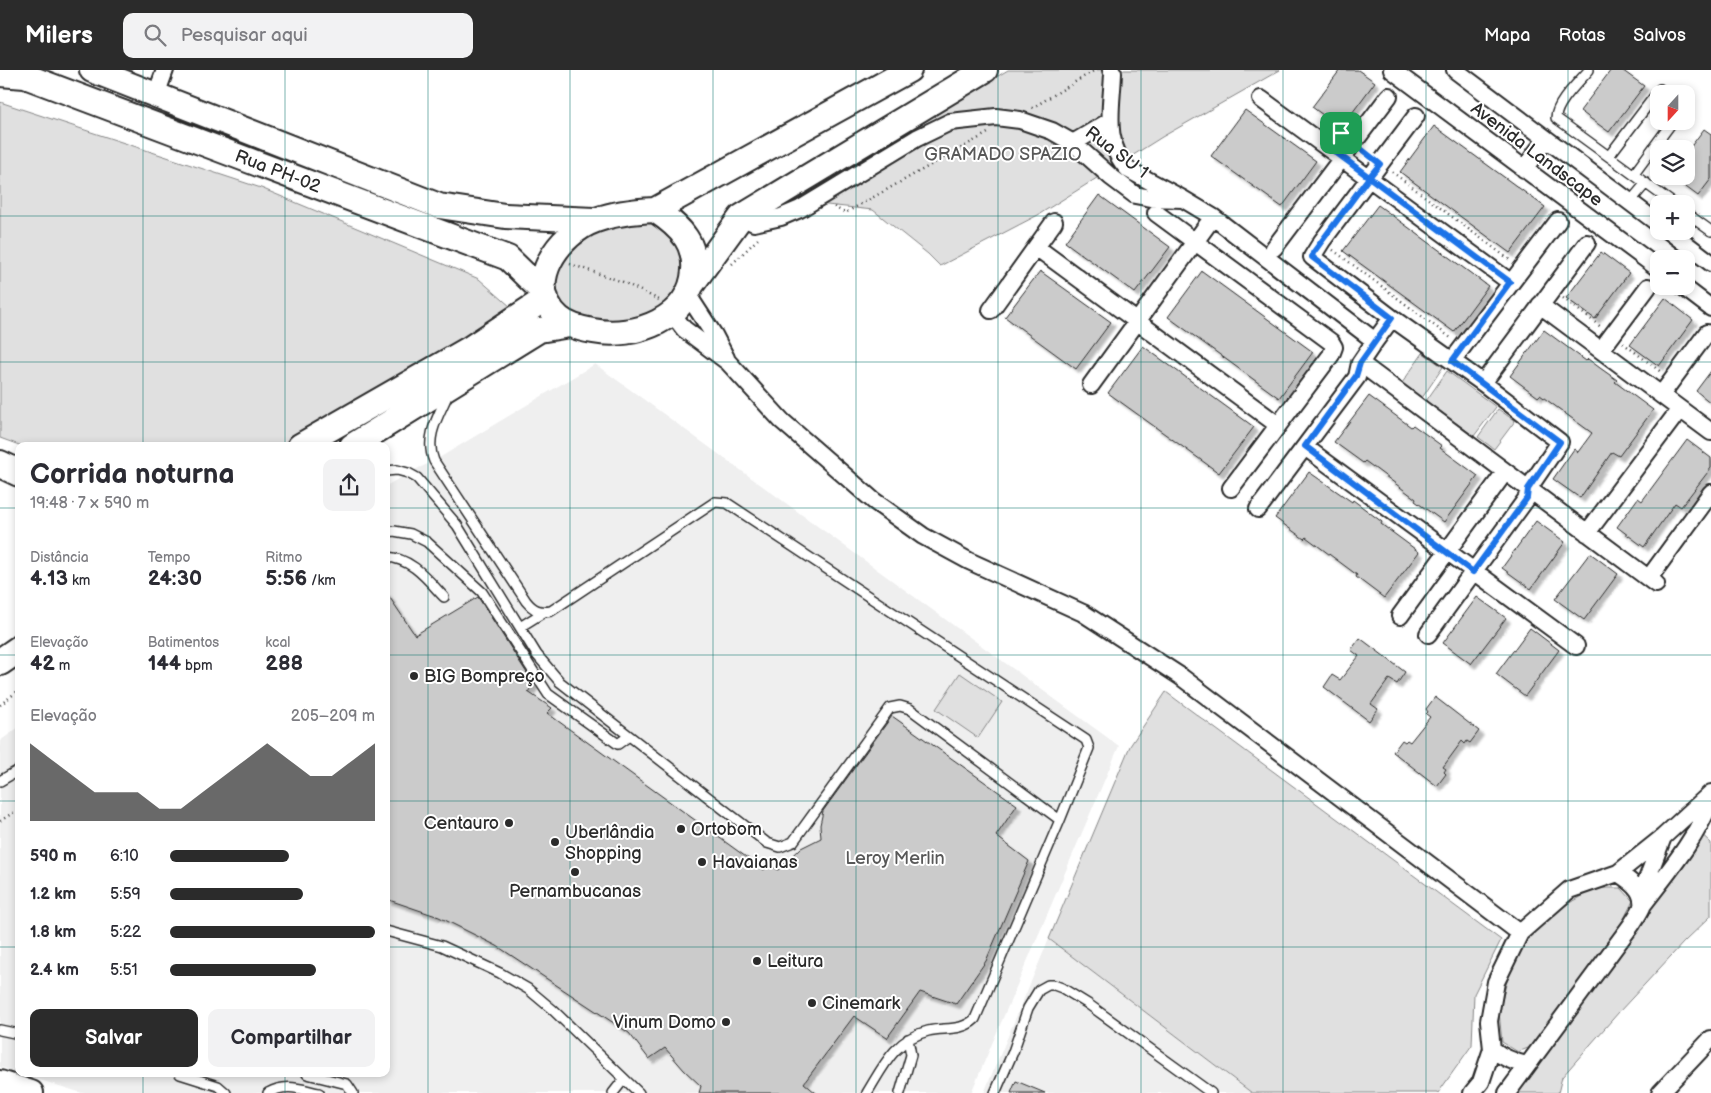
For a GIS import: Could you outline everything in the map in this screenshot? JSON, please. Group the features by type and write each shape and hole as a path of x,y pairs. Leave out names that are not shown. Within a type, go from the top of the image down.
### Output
{"main road":[{"path":"0,464 15,470"},
{"path":"0,662 15,651"}],"street":[{"name":"Rua PH-02","path":"92,70 439,206 505,216 594,220"},
{"path":"156,95 165,70"},
{"path":"909,70 655,210 623,212 594,220 568,236 547,265 544,279 545,295 558,318 570,325 610,334 636,331 660,321 680,304 741,217 985,70"},
{"name":"Rua SU 1","path":"1111,70 1113,73 1113,91 1110,133 1114,150 1129,170 1183,199"},
{"name":"Avenida Landscape","path":"1392,70 1650,262"},
{"name":"Avenida Landscape","path":"1454,70 1650,217"},
{"name":"Rua PH-02","path":"0,74 25,76 508,258 545,295"},
{"path":"1274,248 1389,96"},
{"path":"1261,99 1510,282"},
{"path":"1416,116 1312,257 1560,442 1528,489 1527,498 1428,634"},
{"name":"Rua SU 1","path":"741,217 754,223 781,217 800,209 917,138 950,122 996,117 1014,118 1052,131 1073,143 1111,177 1135,195 1152,198 1183,199"},
{"path":"1073,143 1110,121"},
{"path":"1524,168 1546,139"},
{"path":"1183,199 1213,217 1375,341"},
{"path":"655,210 672,222 687,239 695,260 690,289 728,362"},
{"path":"1156,213 1330,342 1334,348 1331,355 1231,488"},
{"path":"1091,385 1213,217"},
{"path":"1447,357 1522,268 1558,221"},
{"path":"990,310 1054,222"},
{"path":"1681,240 1711,263"},
{"path":"1483,383 1587,243"},
{"path":"1036,247 1278,425"},
{"path":"1601,350 1648,286"},
{"path":"307,442 469,349 545,295"},
{"path":"1694,295 1711,308"},
{"path":"1540,306 1711,432"},
{"path":"671,312 684,330 728,362 782,421 881,506 923,536 969,561 1083,613 1180,676 1520,933"},
{"path":"1258,509 1356,376 1360,363 1392,318"},
{"path":"359,442 539,330 570,325"},
{"path":"1661,395 1707,333"},
{"path":"1360,363 1652,581 1711,493"},
{"path":"1587,533 1680,409"},
{"path":"1305,446 1473,572 1576,646"},
{"path":"1400,616 1505,472"},
{"path":"1472,1093 1481,1082 1492,1049 1490,1021 1496,982 1520,933 1569,890 1618,873 1663,837 1711,794"},
{"path":"1641,901 1686,848 1711,800"},
{"path":"1507,1093 1632,924 1663,837"},
{"path":"1618,873 1633,882 1641,901"},
{"path":"1660,1093 1711,1039"},
{"path":"1492,1049 1502,1057 1527,1065"},
{"path":"0,1082 31,1093"}],"lane":[{"path":"1589,70 1556,111 1556,118 1662,195"},
{"path":"1609,156 1650,102"},
{"path":"1634,174 1666,130"},
{"path":"1630,202 1646,183"},
{"path":"1695,219 1711,231"},
{"path":"451,386 430,442 430,452 434,461 526,601 530,606 544,612"},
{"path":"390,471 398,470 417,478 457,525 537,655 560,682 767,843 780,847 794,842 890,708 895,706 905,707 1060,820"},
{"path":"520,627 544,612 551,611 715,502 727,503 1086,740 1089,748 975,1019 964,1027 927,1031 908,1039 890,1054 867,1093"},
{"path":"390,532 411,534 427,542 482,592 548,694 618,744 630,736"},
{"path":"390,557 403,560 415,567 444,597"},
{"path":"0,781 15,772"},
{"path":"390,932 442,946 500,973 528,990 553,1010 639,1093"},
{"path":"995,1093 1028,1008 1039,990 1048,985 1054,985 1088,1004 1211,1093"},
{"path":"0,1030 15,1033"},
{"path":"900,1093 911,1055 908,1039"},
{"path":"190,1077 218,1086 226,1093"},
{"path":"206,1077 209,1083"},
{"path":"319,1077 347,1084 353,1093"},
{"path":"613,1093 624,1079"},
{"path":"268,1093 276,1088 288,1086 319,1093"}],"path":[{"path":"831,205 846,213 1095,70"},
{"path":"1380,164 1522,268"},
{"path":"728,268 758,238 767,234"},
{"path":"1322,241 1451,338 1447,357"},
{"path":"0,705 15,693"},
{"path":"0,821 15,812"}],"shaded area":[{"name":"Uberlândia Shopping","path":"595,364 1119,746 971,1093 82,1093 31,1077 390,1077 390,484 434,461"},
{"path":"15,730 15,1072 0,1067 0,741"},
{"path":"1049,939 1252,1093 984,1093"}],"green space":[{"name":"GRAMADO SPAZIO","path":"1008,70 1280,70 1162,137 1038,215 940,266 928,254 873,210 790,201"},
{"path":"0,102 261,188 479,279 511,307 312,442 15,443 0,438"},
{"path":"647,221 667,229 679,244 686,261 685,280 674,299 634,323 574,318 557,302 552,280 561,258 597,228"},
{"path":"1423,353 1443,367 1422,398 1402,383"},
{"path":"1447,371 1496,407 1474,436 1426,401"},
{"path":"1498,409 1515,421 1494,449 1478,437"},
{"path":"960,673 1002,702 978,738 936,709"},
{"path":"1166,692 1501,940 1474,994 1472,1045 1438,1093 1252,1093 1049,939 1130,746"},
{"path":"1697,830 1711,843 1711,916 1684,942 1619,1012 1562,1077 1558,1093 1507,1093"},
{"path":"1595,888 1621,888 1633,901 1619,928 1533,1046 1518,1052 1502,1042 1499,1012 1510,969 1528,935 1554,912"}],"building":[{"path":"1340,70 1358,70 1375,82 1341,128 1312,107"},
{"path":"1611,70 1622,70 1644,86 1609,132 1580,111"},
{"path":"1245,110 1316,161 1282,207 1211,156"},
{"path":"1434,126 1545,207 1510,253 1400,172"},
{"path":"1704,129 1711,134 1711,179 1698,196 1683,185 1695,185 1695,141"},
{"path":"1099,195 1170,247 1135,293 1065,242"},
{"path":"1378,205 1488,286 1454,332 1343,251"},
{"path":"1601,252 1629,273 1595,319 1566,298"},
{"path":"1040,271 1111,322 1076,369 1005,317"},
{"path":"1202,271 1313,352 1279,398 1168,317"},
{"path":"1665,298 1693,320 1659,366 1630,345"},
{"path":"1544,330 1586,361 1588,359 1617,380 1615,382 1653,410 1619,456 1612,452 1580,498 1553,479 1574,449 1578,452 1592,433 1540,395 1538,397 1510,376"},
{"path":"1143,346 1254,427 1219,473 1108,393"},
{"path":"1711,371 1711,403 1696,391"},
{"path":"1369,396 1411,427 1413,425 1442,446 1440,448 1478,476 1444,522 1365,461 1363,463 1334,442"},
{"path":"1687,440 1711,458 1711,468 1681,507 1675,503 1644,547 1617,527 1638,498 1642,501"},
{"path":"1309,472 1352,502 1353,500 1382,522 1381,524 1419,552 1384,598 1306,537 1304,539 1275,518"},
{"path":"1536,521 1565,542 1531,589 1502,568"},
{"path":"1590,553 1618,574 1584,620 1555,599"},
{"name":"Uberlândia Shopping","path":"478,597 534,684 528,692 552,708 547,713 764,870 769,864 778,870 801,848 821,838 820,825 823,811 892,716 1017,805 996,836 1029,861 986,961 956,1004 920,992 887,1038 854,1016 804,1083 816,1093 699,1093 701,1086 665,1048 649,1059 629,1033 497,946 439,917 390,900 390,598 415,635"},
{"path":"1477,597 1506,618 1471,664 1443,643"},
{"path":"1530,628 1559,650 1525,696 1496,674"},
{"path":"1360,638 1405,672 1397,684 1389,679 1371,704 1378,709 1369,721 1324,687 1332,675 1340,680 1359,656 1351,650"},
{"path":"1435,697 1479,731 1470,743 1467,741 1465,744 1462,741 1443,767 1446,769 1444,772 1446,774 1437,786 1393,752 1402,740 1410,742 1430,717 1426,714 1428,712 1426,709"},
{"path":"1016,1081 1045,1093 1011,1093"}],"place":[{"name":"BIG Bompreço","path":"414,676"},
{"name":"Centauro","path":"509,823"},
{"name":"Ortobom","path":"681,829"},
{"name":"Uberlândia Shopping","path":"555,842"},
{"name":"Havaianas","path":"702,862"},
{"name":"Pernambucanas","path":"575,872"},
{"name":"Leitura","path":"757,961"},
{"name":"Cinemark","path":"812,1003"},
{"name":"Vinum Domo","path":"726,1022"}],"route":[{"path":"1341,133 1330,148 1369,178 1510,282 1452,361 1560,442 1528,489 1527,498 1473,572 1305,446 1356,376 1360,363 1392,318 1312,257 1313,253 1364,184 1369,178 1374,172 1380,164 1341,133"}],"park label":[{"name":"Leroy Merlin","path":"895,858"}]}
